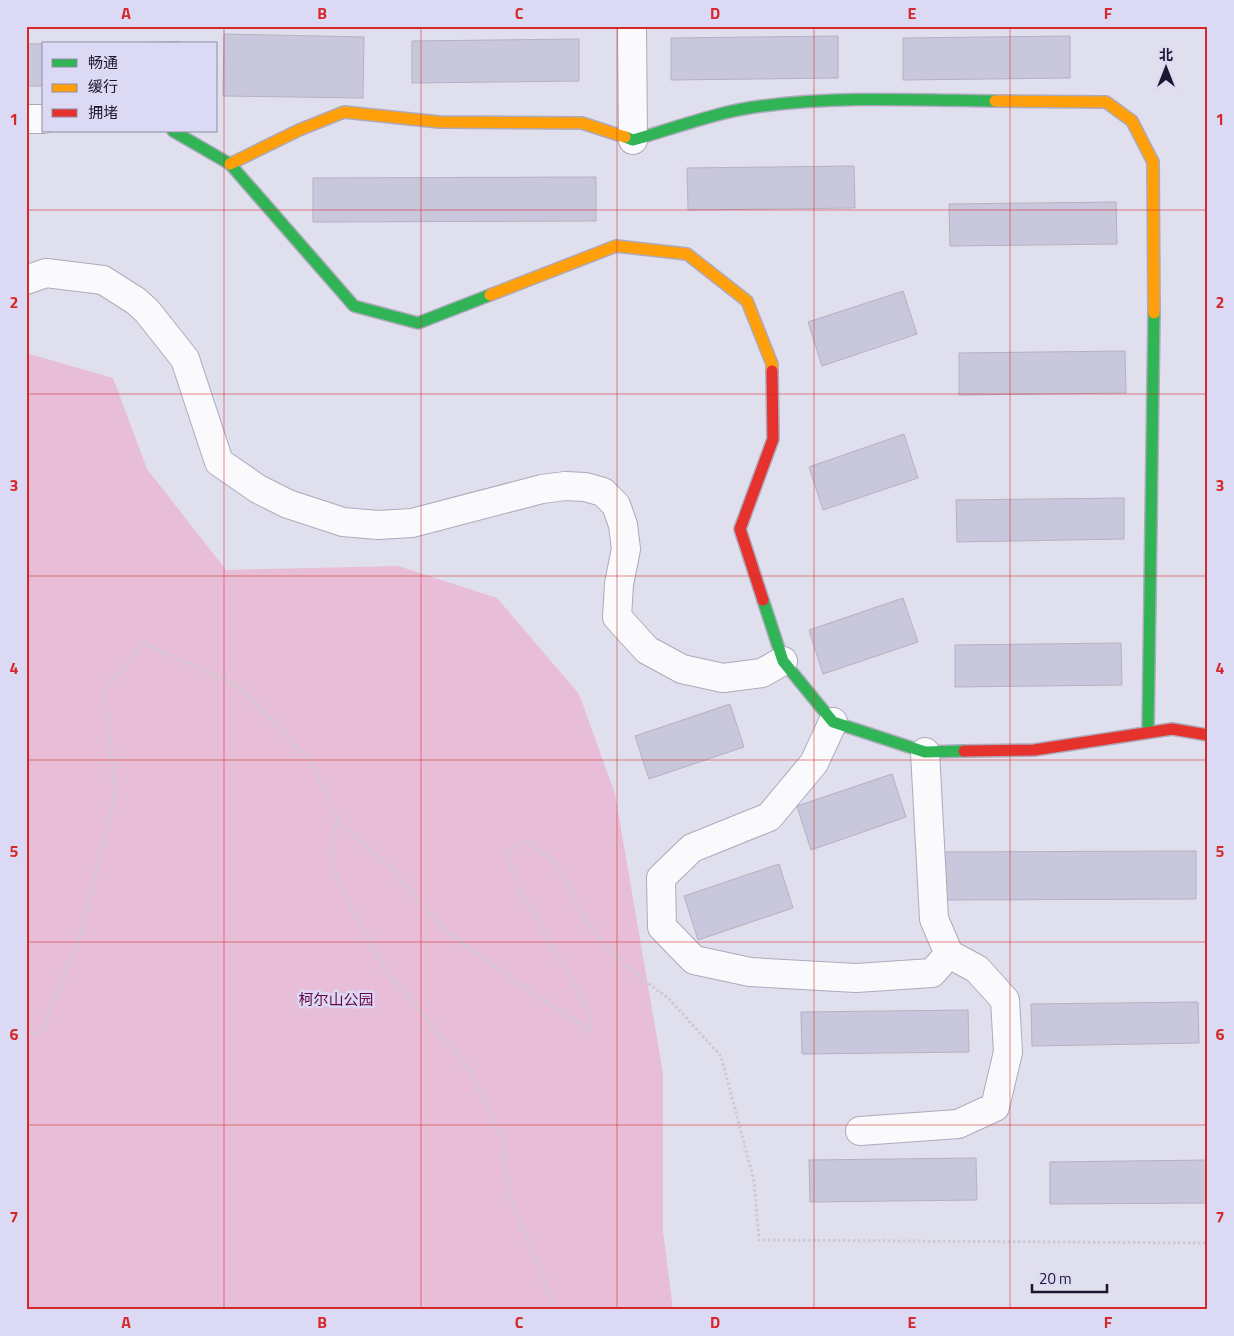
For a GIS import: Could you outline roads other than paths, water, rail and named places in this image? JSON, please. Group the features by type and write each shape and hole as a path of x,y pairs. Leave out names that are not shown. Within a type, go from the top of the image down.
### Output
{"street":[{"path":"632,26 633,140"},
{"path":"230,164 299,130 344,112 439,122 582,123 633,140 697,121 762,106 866,99 1106,102 1132,121 1153,162 1155,243 1148,732"},
{"path":"26,118 42,119"},
{"path":"175,132 230,164 354,306 418,323 616,246 687,254 747,301 772,364 773,439 740,530 784,661 833,722 925,752 1034,750 1172,729 1208,735"},
{"path":"26,280 46,273 103,280 148,311 185,359 219,462 258,489 288,504 343,522 378,525 412,523 542,489 565,486 585,487 603,492 616,505 623,525 626,549 619,584 617,617 647,650 682,669 723,678 762,673 784,661"},
{"path":"833,722 814,764 769,817 692,848 661,878 662,927 694,960 750,972 856,978 932,973 949,954"},
{"path":"860,1131 958,1124 995,1106 1008,1052 1005,1000 977,969 949,954 934,919 925,752"}],"park label":[{"name":"柯尔山公园","path":"336,999"}]}
